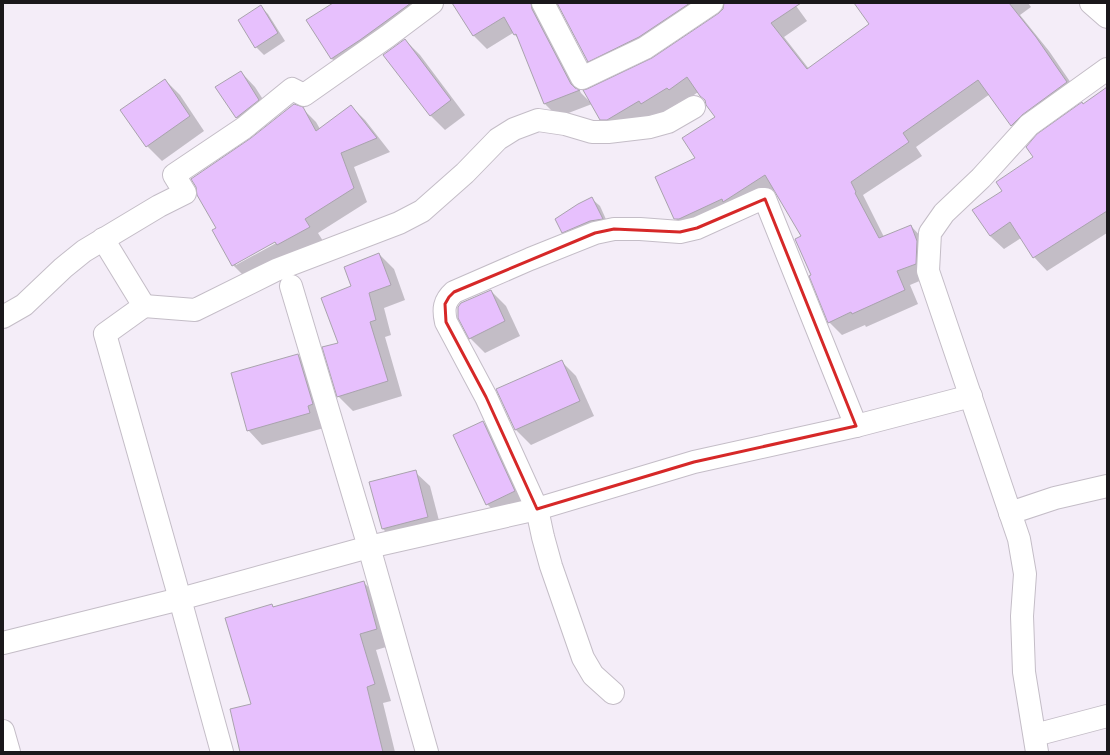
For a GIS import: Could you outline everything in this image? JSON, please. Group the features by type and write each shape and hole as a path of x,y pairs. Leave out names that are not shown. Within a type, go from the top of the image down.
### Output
{"street":[{"path":"3,317 24,305 63,268 84,251 159,206 185,193 174,175 244,128 292,89 304,95 432,3"},
{"path":"543,3 582,78 645,48 712,3"},
{"path":"1091,3 1107,17"},
{"path":"1107,69 1029,125 981,178 944,213 930,233 928,271 1019,539 1025,574 1022,616 1024,672 1036,744 1107,716"},
{"path":"222,752 105,334 144,306 195,310 276,270 399,223 422,211 465,173 498,139 514,129 538,120 565,124 592,132 608,132 668,122 694,106"},
{"path":"614,693 593,675 583,658 552,566 537,509 486,397 446,322 444,304 454,292 595,233 614,229 680,232 697,228 760,199 765,199 856,426"},
{"path":"103,239 144,306"},
{"path":"291,286 369,548 427,752"},
{"path":"3,643 180,599 369,548 537,509 694,462 856,426 971,396"},
{"path":"1010,513 1055,498 1107,486"},
{"path":"3,731 9,752"}],"highlighted area":[{"path":"765,199 856,426 694,462 537,509 486,397 446,322 445,304 449,297 454,292 595,233 614,229 680,232 697,228"}],"building":[{"path":"333,3 411,3 331,59 306,20"},
{"path":"452,3 531,3 532,9 571,84 580,90 544,104 516,34 514,35 504,17 473,36"},
{"path":"557,3 690,3 639,37 588,62"},
{"path":"724,3 801,3 771,23 807,69 869,24 854,3 1009,3 1036,37 1067,82 1022,115 1011,126 978,80 903,133 909,142 851,182 856,192 855,193 879,238 911,225 917,241 916,264 897,271 905,290 828,323 809,276 811,275 795,239 801,236 765,175 723,202 722,199 679,219 674,219 655,177 695,158 682,138 715,117 706,105 705,100 700,96 687,77 669,90 667,88 641,104 639,101 607,120 600,120 583,90 652,58 719,13 723,9"},
{"path":"261,5 278,33 255,48 238,20"},
{"path":"405,39 451,100 430,116 383,55"},
{"path":"241,71 259,100 236,118 215,87"},
{"path":"165,79 190,116 146,147 120,110"},
{"path":"1107,87 1107,211 1033,258 1010,222 990,236 972,210 1002,191 996,182 1033,157 1026,147 1037,134 1082,102 1083,104"},
{"path":"294,104 303,107 316,131 351,105 377,138 341,153 354,188 305,219 310,227 277,245 275,242 232,266 212,230 216,228 197,195 196,187 191,179 251,138"},
{"path":"592,197 603,219 590,221 562,233 555,219"},
{"path":"379,253 391,285 369,293 376,320 370,322 388,381 337,397 322,347 338,343 321,298 351,286 344,267"},
{"path":"491,290 505,321 469,339 458,318 458,307 461,303"},
{"path":"298,354 313,404 308,406 310,413 247,431 231,373"},
{"path":"562,360 580,401 515,430 496,389"},
{"path":"483,421 515,491 486,505 453,435"},
{"path":"416,470 428,517 382,529 369,482"},
{"path":"364,581 377,629 360,634 375,684 367,687 383,752 240,752 230,709 251,704 225,618 272,604 273,607"}]}
